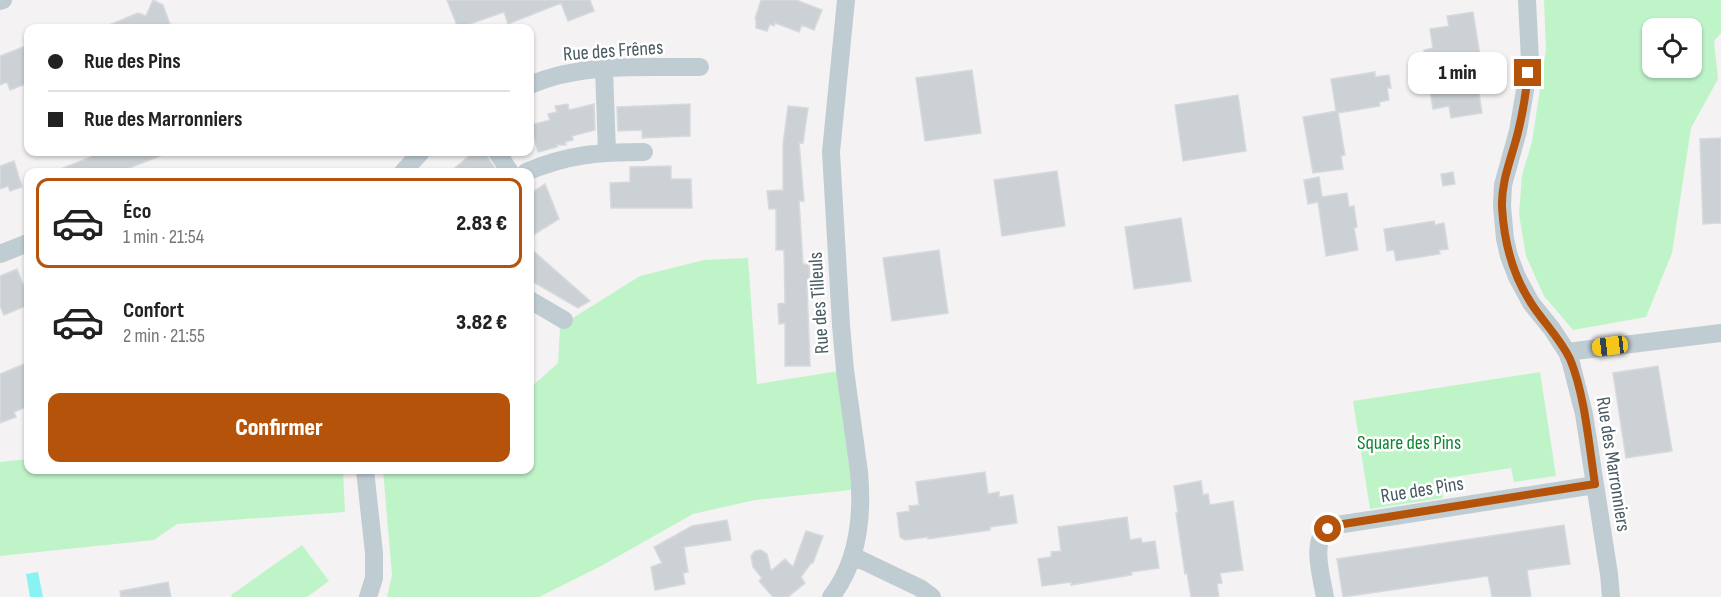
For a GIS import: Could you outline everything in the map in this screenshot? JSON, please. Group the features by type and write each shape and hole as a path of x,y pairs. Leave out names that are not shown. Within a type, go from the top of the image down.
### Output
{"street":[{"name":"Rue des Tilleuls","path":"831,597 854,556 860,525 861,489 845,370 831,153 846,0"},
{"name":"Rue des Marronniers","path":"1527,0 1530,61 1518,131 1503,185 1505,239 1511,263 1531,303 1567,352 1579,390 1610,574 1611,597"},
{"name":"Rue des Frênes","path":"534,84 562,74 604,69 700,67"},
{"path":"604,69 607,152"},
{"path":"534,169 562,159 586,154 644,152"},
{"path":"407,168 417,156"},
{"path":"0,255 24,245"},
{"path":"534,302 564,320"},
{"path":"1567,352 1721,333"},
{"path":"365,474 374,554 374,578 368,597"},
{"name":"Rue des Pins","path":"1325,597 1318,543 1328,529 1337,525 1595,484"},
{"path":"854,556 920,588 932,597"}],"green space":[{"path":"1544,0 1721,0 1721,33 1714,41 1718,79 1691,128 1672,253 1646,317 1573,330 1544,296 1526,256 1519,214 1522,175 1532,142 1546,49"},
{"path":"748,258 757,384 845,370 861,489 755,500 693,514 601,566 539,597 387,597 392,575 383,474 534,474 534,384 558,363 560,326 640,276 704,260"},
{"name":"Square des Pins","path":"1540,372 1556,476 1514,482 1511,468 1441,479 1443,498 1370,509 1353,401"},
{"path":"24,459 24,474 343,474 345,512 177,524 154,540 0,556 0,462"},
{"path":"302,545 329,581 307,597 232,597 231,595"}],"water":[{"path":"38,572 43,597 30,597 26,574"}],"building":[{"path":"153,0 163,5 170,24 112,24 138,13 146,16"},
{"path":"447,0 590,0 594,11 568,21 561,3 508,24 504,12 470,24 456,24"},
{"path":"761,0 796,0 822,10 814,30 802,25 799,32 775,23 774,26 770,24 767,31 756,28 755,19"},
{"path":"1473,12 1482,68 1475,69 1482,113 1451,118 1449,106 1433,109 1424,50 1433,48 1430,29 1449,26 1447,16"},
{"path":"24,47 24,85 10,90 7,82 0,85 0,56"},
{"path":"972,70 981,133 925,141 916,78"},
{"path":"1375,72 1375,77 1389,75 1391,88 1387,88 1389,100 1379,102 1380,106 1338,113 1345,155 1341,156 1343,169 1313,173 1303,117 1336,111 1331,79"},
{"path":"1238,95 1246,151 1183,161 1175,105"},
{"path":"568,104 569,110 594,104 595,130 572,136 573,140 565,142 566,145 557,145 557,147 538,152 534,124 550,120 548,114 557,112 555,106"},
{"path":"690,104 690,136 642,138 642,130 618,131 617,107"},
{"path":"788,106 808,108 803,143 799,142 804,201 799,201 803,264 809,264 810,286 807,286 810,366 785,366 785,323 779,324 778,304 785,303 784,250 776,250 776,209 769,209 767,191 783,190 783,145"},
{"path":"1721,138 1721,223 1703,224 1700,139"},
{"path":"160,156 129,168 63,168 91,157"},
{"path":"469,156 487,156 495,168 455,168"},
{"path":"14,161 22,187 10,191 8,186 0,189 0,166"},
{"path":"671,166 671,179 691,179 692,208 611,208 610,183 630,182 630,167"},
{"path":"1057,171 1065,226 1002,236 994,180"},
{"path":"1453,172 1455,184 1443,186 1441,174"},
{"path":"1319,177 1322,197 1347,193 1349,207 1354,206 1357,227 1354,228 1358,250 1326,256 1318,202 1308,204 1304,180"},
{"path":"545,184 559,219 534,235 534,191"},
{"path":"1181,218 1191,281 1134,289 1125,227"},
{"path":"1434,221 1435,225 1444,223 1448,249 1439,250 1440,254 1396,261 1394,250 1387,251 1384,229"},
{"path":"939,250 948,313 892,321 883,258"},
{"path":"534,252 590,301 578,308 534,282"},
{"path":"17,269 24,287 24,307 4,315 0,306 0,276"},
{"path":"24,364 24,408 14,412 16,417 0,423 0,374"},
{"path":"1658,366 1672,451 1626,458 1613,373"},
{"path":"985,472 988,494 999,492 999,497 1013,495 1017,523 990,527 990,530 928,539 928,537 905,540 900,537 897,513 910,511 909,506 919,505 916,482"},
{"path":"1201,481 1203,495 1208,494 1210,505 1233,501 1243,570 1220,573 1222,583 1217,584 1219,597 1191,597 1187,573 1185,574 1174,486"},
{"path":"1127,517 1130,540 1141,538 1142,543 1155,541 1159,568 1071,585 1071,582 1042,586 1038,559 1051,557 1051,552 1061,551 1058,527"},
{"path":"727,520 731,540 684,547 688,572 683,573 685,584 655,590 651,567 662,563 654,547 692,526"},
{"path":"1564,525 1570,564 1527,570 1531,597 1492,597 1488,576 1343,597 1337,559"},
{"path":"806,531 823,536 813,563 801,577 805,583 788,597 773,597 759,581 762,578 753,567 751,556 755,551 761,550 767,554 771,571 785,559 793,567"},
{"path":"168,582 171,597 121,597 120,591"}],"route":[{"path":"1328,529 1337,525 1595,484 1579,390 1567,352 1531,303 1511,263 1505,239 1503,185 1518,131 1528,73"}]}
